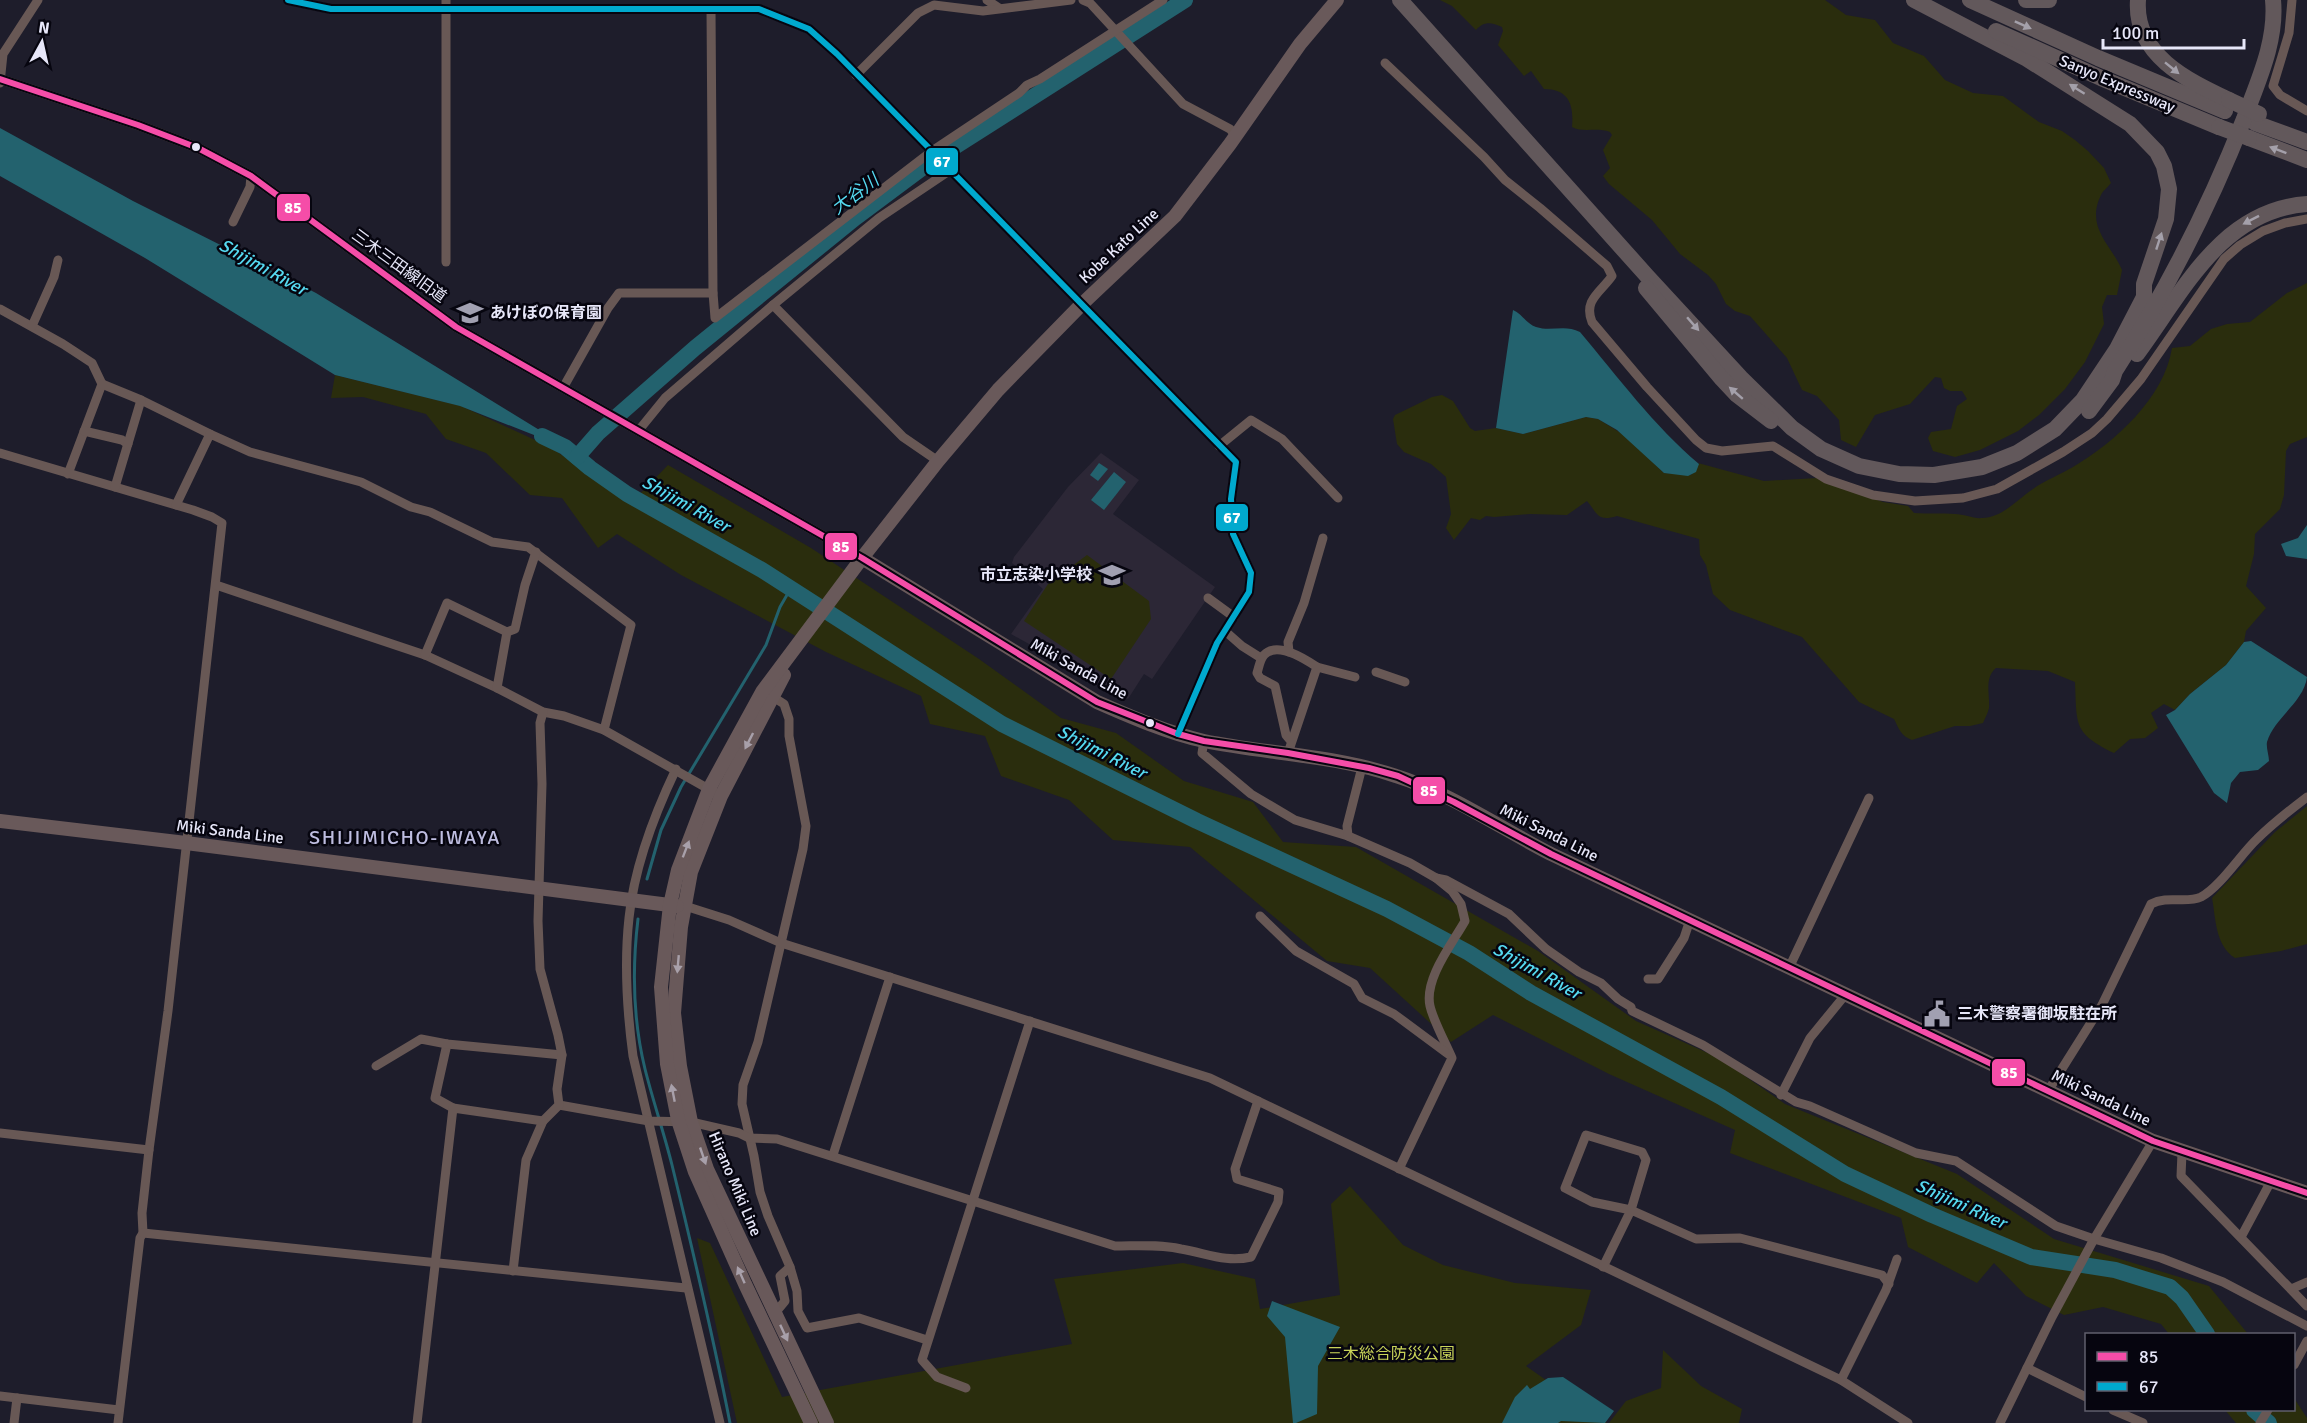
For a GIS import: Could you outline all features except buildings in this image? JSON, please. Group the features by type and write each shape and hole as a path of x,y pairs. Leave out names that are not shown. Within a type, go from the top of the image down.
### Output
{"highway":[{"path":"1387,0 1428,49 1463,84 1641,281 1691,345 1726,384 1785,434 1817,456 1847,471 1881,480 1919,484 1971,479 2014,464 2056,441 2087,413 2112,380 2182,255 2234,144 2269,48 2273,23 2273,0"},
{"path":"1400,0 1647,276 1774,412 1808,440 1855,464 1899,474 1940,475 1982,467 2028,447 2055,429 2088,395 2117,349 2144,297 2154,288 2166,268 2226,141 2260,46 2264,22 2264,0"},
{"path":"1914,0 1994,41 2091,98 2130,124 2155,149 2166,171 2168,201 2164,226 2143,289 2144,297"},
{"name":"Sanyo Expressway","path":"1931,0 2101,78 2224,113"},
{"name":"Sanyo Expressway","path":"1970,0 2224,113 2307,142"},
{"path":"2026,0 2049,0"},
{"path":"2138,0 2142,29 2159,57 2224,113 2254,125 2307,134"},
{"name":"Sanyo Expressway","path":"2254,125 2307,160"},
{"path":"2112,380 2121,375 2219,243 2243,224 2259,216 2282,208 2307,204"}],"main road":[{"name":"Kobe Kato Line","path":"862,558 938,461 998,390 1081,305 1175,216 1236,136 1300,44 1337,0"},
{"path":"670,905 678,870 767,694 862,558"},
{"name":"Miki Sanda Line","path":"862,558 1097,702 1178,734 1204,741 1289,747 1398,776 1454,802 1521,839 2153,1141 2182,1153 2307,1193"},
{"path":"685,906 691,872 715,793"},
{"name":"Miki Sanda Line","path":"0,821 685,906"},
{"name":"Hirano Miki Line","path":"670,905 661,987 667,1064 685,1121 827,1423"},
{"name":"Hirano Miki Line","path":"685,906 681,927 674,1013 685,1121 695,1172 811,1423"}],"street":[{"path":"0,81 3,54 38,0"},
{"path":"288,0 332,4 616,4 711,9 741,4 809,29 1236,462 1231,499 1233,534 1251,573 1249,592 1217,643 1178,734"},
{"path":"987,0 999,8"},
{"path":"856,75 918,13 934,5 983,11 1071,0"},
{"path":"1083,0 1090,3 1183,104 1230,129 1236,136"},
{"path":"711,9 714,318 932,152 1019,93 1027,85 1040,79 1163,0"},
{"path":"2292,0 2289,33 2273,86 2280,95 2307,111"},
{"path":"446,4 446,262"},
{"path":"1385,63 1484,157 1505,180 1607,266 1612,276 1591,300 1589,309 1592,322 1647,387 1700,444 1715,451 1773,446 1805,468 1833,482 1886,498 1924,501 1973,496 1996,489 2078,443 2107,419 2141,379 2212,274 2232,252 2271,228 2307,219"},
{"name":"三木三田線旧道","path":"0,81 138,125 198,148 251,176 456,327 862,558"},
{"path":"639,430 665,398 773,304 879,218 949,171"},
{"path":"233,222 250,187 251,176"},
{"path":"32,326 54,277 58,260"},
{"path":"563,388 619,292 713,293"},
{"path":"773,304 903,437 938,461"},
{"path":"0,309 92,363 102,384 141,400 249,452 361,482 411,507 430,512 492,542 528,547 537,552 630,625 604,730"},
{"path":"68,474 102,384"},
{"path":"115,487 141,400"},
{"path":"1220,446 1251,420 1282,440 1338,498"},
{"path":"84,432 122,440 128,444"},
{"path":"176,505 210,434"},
{"path":"0,453 176,505 212,517 222,523 168,1011 142,1213 144,1233 140,1238 118,1423"},
{"path":"1289,652 1288,642 1304,603 1323,538"},
{"path":"425,655 447,603 507,632 515,629 525,585 537,552"},
{"path":"216,585 425,655 543,712 564,716 604,730 715,793"},
{"path":"1208,598 1234,616"},
{"path":"1225,631 1242,646 1261,658"},
{"path":"497,688 507,632"},
{"path":"1289,747 1275,686 1260,678 1257,673 1261,658 1272,650 1289,652 1298,654 1317,667 1355,677"},
{"path":"1289,747 1317,667"},
{"path":"1376,672 1405,682"},
{"path":"767,694 784,704 789,719 789,736 806,826 803,849 758,1042 743,1085 742,1104 762,1200 790,1267 797,1291 798,1311 807,1328 859,1318 927,1340"},
{"path":"543,712 540,723 542,784 539,888 540,969 558,1035 561,1055 557,1089 559,1105"},
{"path":"1204,741 1202,753 1251,794 1295,820 1348,836 1410,862 1452,891 1461,904 1465,921 1431,981 1428,996 1430,1009 1452,1058 1399,1169"},
{"path":"1348,836 1347,826 1362,767"},
{"path":"679,771 652,823 632,899 627,940 629,1025 633,1056 686,1288 720,1423"},
{"path":"2048,1091 2102,1005 2151,904 2162,899 2184,900 2200,897 2212,888 2257,838 2307,796"},
{"path":"1789,968 1869,798"},
{"path":"1436,878 1446,880 1509,914 1546,948 1579,972 1602,983 1618,999 1631,1007 1632,1011 1703,1045 1781,1095 1916,1153 1956,1161 2056,1226 2161,1258 2223,1282 2307,1326"},
{"path":"685,906 729,920 781,942 1210,1078 1842,1380 1894,1420 1908,1423"},
{"path":"1260,916 1296,951 1354,984 1362,998 1394,1014 1452,1058"},
{"path":"1648,979 1658,979 1684,938 1690,920"},
{"path":"833,1155 890,977"},
{"path":"1781,1095 1810,1038 1846,994"},
{"path":"966,1388 937,1377 922,1360 1030,1021"},
{"path":"376,1066 421,1039 447,1044 561,1055"},
{"path":"447,1044 435,1098 453,1108 543,1121"},
{"path":"559,1105 649,1120 685,1121 739,1132 750,1138 777,1139 1115,1246 1160,1245 1225,1260 1239,1260 1251,1257 1278,1202 1279,1192 1237,1179 1235,1169 1258,1101"},
{"path":"513,1271 526,1160 543,1121 559,1105"},
{"path":"417,1423 453,1108"},
{"path":"0,1133 149,1150"},
{"path":"1603,1267 1631,1210 1646,1160 1642,1152 1586,1135 1565,1188 1592,1202 1631,1210 1696,1239 1740,1238 1881,1275 1888,1284"},
{"path":"2000,1423 2052,1317 2094,1239 2153,1141"},
{"path":"2182,1153 2181,1176 2307,1306"},
{"path":"2241,1237 2271,1181"},
{"path":"144,1233 686,1288"},
{"path":"1842,1380 1888,1284 1897,1259"},
{"path":"775,1313 785,1301 780,1276 790,1267"},
{"path":"2290,1289 2307,1282"},
{"path":"2295,1363 2307,1341"},
{"path":"2027,1368 2085,1397"},
{"path":"0,1396 119,1410"},
{"path":"14,1423 17,1398"},
{"path":"2115,1411 2143,1423"}],"shaded area":[{"name":"市立志染小学校","path":"1101,453 1139,480 1113,514 1215,587 1152,679 1144,674 1128,699 1011,634 1043,589 1012,563 1014,557 1068,487"}],"green space":[{"path":"1440,0 1825,0 1846,15 1875,20 1893,43 1924,56 1945,80 1973,93 2003,96 2039,122 2062,131 2075,140 2104,168 2111,183 2102,193 2097,205 2096,216 2101,234 2122,270 2117,295 2107,295 2102,307 2104,324 2085,362 2065,389 2039,415 2018,431 1980,450 1955,457 1933,451 1928,438 1931,432 1951,429 1957,406 1967,399 1962,391 1950,391 1944,388 1941,378 1935,377 1910,404 1875,415 1856,447 1841,440 1839,420 1817,396 1802,390 1787,358 1750,316 1735,311 1726,304 1716,284 1708,275 1680,254 1652,220 1609,184 1603,176 1610,168 1603,150 1612,135 1610,132 1580,130 1572,127 1571,105 1564,95 1544,89 1531,71 1524,76 1498,45 1503,31 1502,27 1488,23 1476,30 1452,6"},
{"path":"2307,283 2307,437 2290,444 2286,451 2284,495 2280,509 2255,534 2254,554 2246,586 2266,608 2246,631 2244,642 2226,665 2190,694 2175,710 2164,704 2151,713 2158,728 2145,738 2130,739 2114,753 2091,740 2080,726 2077,718 2075,682 2048,671 1996,668 1990,676 1989,708 1983,723 1955,726 1912,740 1903,734 1894,719 1859,702 1802,637 1730,610 1713,594 1706,565 1700,555 1699,539 1617,516 1605,518 1599,516 1587,501 1567,515 1486,516 1480,520 1471,518 1454,540 1446,528 1451,514 1446,477 1431,464 1404,452 1397,444 1393,419 1395,415 1432,397 1442,395 1453,401 1470,428 1475,431 1496,428 1523,434 1586,417 1598,419 1624,435 1664,473 1691,475 1698,463 1764,481 1818,478 1883,502 1908,506 1914,513 1989,517 2003,511 2038,486 2089,457 2121,432 2148,401 2159,384 2172,348 2190,346 2211,329 2227,324 2250,322 2287,293"},
{"path":"335,375 461,406 548,446 633,501 668,465 811,548 979,659 1061,718 1116,733 1184,781 1253,802 1283,842 1356,847 1538,951 1636,1021 1719,1058 1785,1104 1957,1174 2054,1239 2209,1286 2247,1333 2168,1333 2161,1324 2103,1307 2064,1315 2026,1296 1994,1263 1977,1283 1908,1247 1901,1218 1730,1153 1735,1130 1609,1074 1493,1015 1451,1042 1370,968 1327,961 1190,847 1113,840 1069,800 1001,776 985,736 930,724 921,696 826,652 681,575 617,534 598,548 562,498 530,495 486,453 446,439 426,414 363,397 331,398"},
{"path":"1087,555 1149,601 1151,619 1111,679 1024,621 1048,584"},
{"path":"2307,806 2307,944 2281,951 2235,958 2228,953 2220,939 2212,898 2275,832"},
{"name":"三木総合防災公園","path":"1350,1186 1403,1245 1443,1265 1515,1283 1591,1290 1581,1325 1526,1366 1607,1423 737,1423 697,1238 710,1243 782,1397 1072,1344 1054,1279 1183,1263 1255,1279 1260,1309 1340,1295 1331,1204"},
{"path":"1663,1350 1701,1386 1742,1409 1739,1423 1609,1423 1626,1401 1661,1388"},
{"path":"2295,1400 2307,1418 2307,1423 2236,1423 2226,1411 2295,1411"}],"water":[{"path":"0,128 133,201 316,293 572,450 460,406 335,375 145,258 0,176"},
{"path":"1513,310 1536,327 1580,332 1622,384 1699,464 1696,472 1688,476 1664,473 1617,430 1598,419 1586,417 1523,434 1496,428"},
{"path":"1099,463 1108,469 1098,481 1090,475"},
{"path":"1114,472 1126,482 1104,510 1091,500"},
{"path":"2307,525 2307,559 2286,556 2281,544 2298,538"},
{"path":"2251,641 2307,677 2305,686 2295,702 2271,733 2267,742 2269,761 2258,770 2240,772 2231,783 2227,803 2214,793 2166,715 2175,710 2190,694 2226,665 2244,642"},
{"path":"1272,1301 1340,1327 1318,1366 1317,1414 1296,1423 1293,1423 1285,1337 1267,1316"},
{"path":"1563,1377 1614,1411 1605,1423 1561,1421 1558,1423 1502,1423 1515,1397 1527,1385 1530,1389 1548,1378"}],"waterway":[{"name":"大谷川","path":"577,457 598,433 695,348 855,218 926,165 1185,0"},
{"name":"Shijimi River","path":"542,436 565,447 627,494 762,570 1002,724 1197,821 1387,909 1469,953 1531,993 1721,1097 1845,1174 1932,1215 2031,1257 2115,1270 2170,1287 2182,1298 2206,1333"},
{"path":"647,879 661,830 681,787 766,645 780,607 791,588"},
{"path":"638,919 635,994 641,1051 688,1229 730,1423"},
{"name":"Shijimi River","path":"2255,1411 2269,1423"}],"transit line":[{"name":"67","path":"288,0 331,9 759,9 809,29 837,54 1236,462 1231,499 1233,534 1251,573 1249,592 1217,643 1178,734"},
{"name":"85","path":"0,79 138,125 198,148 251,176 456,327 862,558 1097,702 1178,734 1204,741 1288,753 1369,768 1398,776 1454,802 1551,854 2153,1141 2307,1193"}],"place":[{"name":"あけぼの保育園","path":"470,313"},
{"name":"市立志染小学校","path":"1112,575"},
{"name":"三木警察署御坂駐在所","path":"1937,1014"}],"district":[{"name":"SHIJIMICHO-IWAYA","path":"405,837"}]}
